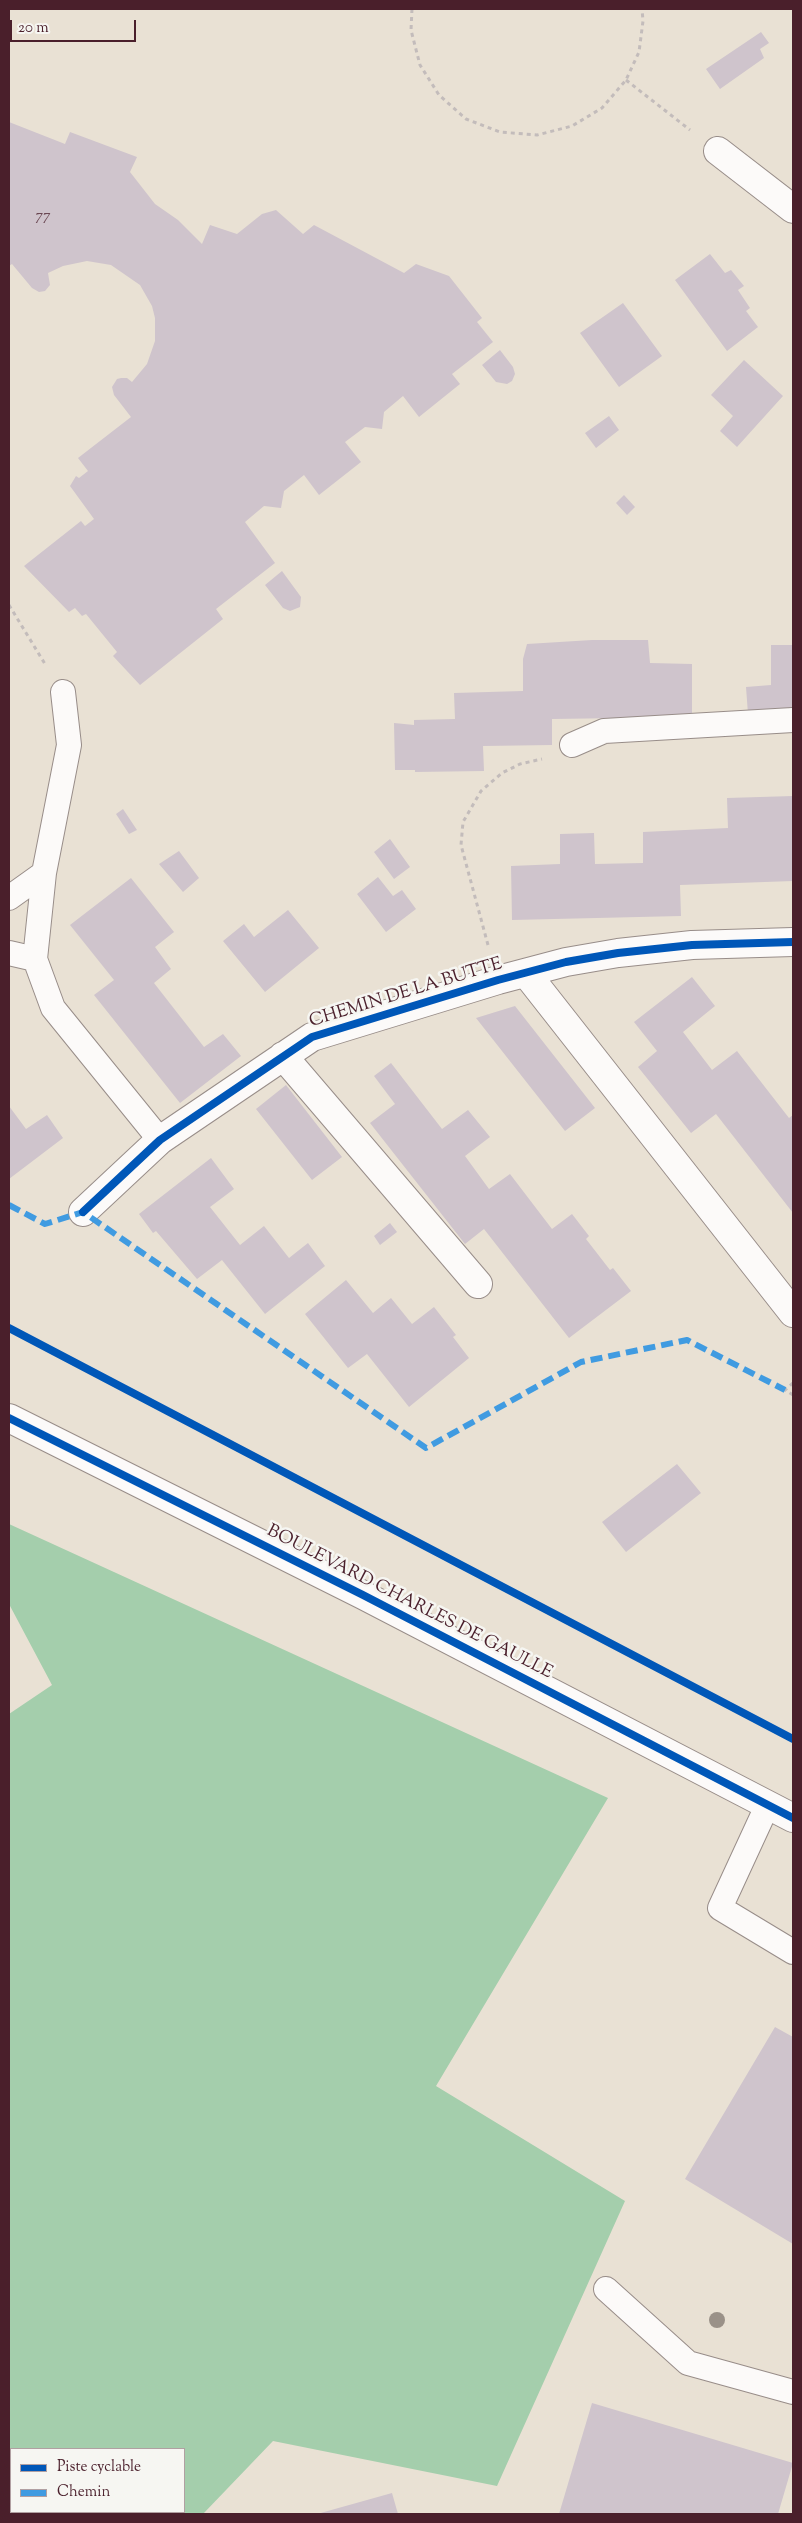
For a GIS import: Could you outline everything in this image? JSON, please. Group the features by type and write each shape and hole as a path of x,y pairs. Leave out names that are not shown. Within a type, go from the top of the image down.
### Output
{"street":[{"path":"718,151 793,209"},
{"name":"CHEMIN DE LA BUTTE","path":"83,1212 160,1140 312,1037 498,980 566,962 618,953 692,945 793,942"},
{"path":"526,973 793,1313"},
{"path":"283,1056 478,1284"},
{"name":"BOULEVARD CHARLES DE GAULLE","path":"9,1418 363,1595 793,1818"}],"lane":[{"path":"63,692 69,745 44,873 35,959 53,1008 160,1140"},
{"path":"572,745 604,731 793,720"},
{"path":"9,898 44,873"},
{"path":"9,952 35,959"},
{"path":"768,1804 720,1908 793,1952"},
{"path":"606,2289 688,2363 793,2392"}],"path":[{"path":"412,9 411,30 420,65 439,95 466,119 500,132 537,135 572,126 602,108 626,80 639,52 643,21 642,9"},
{"path":"626,80 718,151"},
{"path":"9,605 63,692"},
{"path":"498,980 461,844 463,822 481,791 502,773 520,764 551,757 572,745"},
{"path":"793,1383 785,1390 793,1395"},
{"path":"787,1737 793,1733"}],"green space":[{"path":"9,1524 608,1798 436,2086 625,2201 497,2486 273,2441 203,2514 9,2514 9,1714 52,1685 9,1604"}],"building":[{"path":"761,32 769,43 760,49 764,58 720,89 706,69"},
{"path":"9,122 65,144 70,132 137,157 130,172 155,204 178,220 202,244 210,225 237,234 262,214 276,210 303,234 314,225 404,273 416,264 449,276 482,318 477,322 493,342 452,374 460,384 419,417 403,396 384,412 382,429 365,427 345,442 361,462 319,495 304,475 284,491 281,508 264,506 245,522 275,563 216,609 223,619 140,685 113,656 117,652 86,614 82,616 75,608 69,612 24,566 81,521 85,526 94,519 70,486 76,476 79,478 88,471 78,458 131,417 114,395 112,387 117,379 121,378 127,378 132,382 147,364 155,341 155,318 152,306 140,285 111,265 87,261 63,266 48,273 50,285 45,291 39,292 32,288 12,264 9,266"},
{"path":"710,254 725,273 731,270 744,286 738,290 750,308 746,311 758,327 727,351 675,280"},
{"path":"623,303 662,356 619,387 580,333"},
{"path":"500,350 513,367 515,374 512,381 507,384 496,382 482,365"},
{"path":"744,360 783,396 737,447 720,431 733,416 711,395"},
{"path":"609,416 619,430 596,448 585,433"},
{"path":"624,495 635,507 627,515 616,503"},
{"path":"282,571 301,597 300,607 290,611 283,608 265,585"},
{"path":"592,640 648,640 650,663 692,664 692,717 552,719 552,745 483,746 484,771 415,772 415,770 395,770 394,723 414,725 414,720 455,719 454,693 523,691 523,659 527,644"},
{"path":"771,645 793,645 793,713 748,714 746,687 771,685"},
{"path":"793,796 793,881 680,885 681,916 512,920 511,866 560,864 560,834 594,833 595,864 643,863 643,832 728,828 727,798"},
{"path":"123,809 137,830 129,834 116,814"},
{"path":"390,839 410,867 394,879 374,852"},
{"path":"179,851 199,878 183,892 159,864"},
{"path":"378,877 393,896 402,890 416,909 386,932 357,894"},
{"path":"131,878 174,932 155,947 171,969 154,983 204,1047 223,1034 241,1056 180,1103 94,995 114,980 70,925"},
{"path":"288,910 319,948 265,992 223,941 244,924 254,937"},
{"path":"692,977 715,1006 683,1032 712,1070 737,1051 789,1118 793,1115 793,1213 716,1114 691,1133 638,1067 657,1051 634,1022"},
{"path":"515,1006 595,1108 565,1131 476,1018"},
{"path":"391,1063 442,1129 468,1110 490,1137 465,1156 489,1189 510,1174 552,1229 572,1214 589,1236 586,1239 610,1270 613,1268 631,1291 569,1338 484,1229 465,1244 370,1123 395,1104 374,1076"},
{"path":"286,1085 342,1157 312,1180 256,1109"},
{"path":"9,1106 26,1129 47,1115 63,1138 9,1179"},
{"path":"211,1158 234,1189 210,1207 240,1245 264,1226 289,1258 308,1243 325,1266 265,1314 222,1260 197,1279 156,1231 153,1233 139,1214"},
{"path":"390,1223 397,1232 380,1245 374,1236"},
{"path":"346,1280 373,1313 391,1298 412,1324 434,1307 456,1335 453,1337 469,1358 409,1407 367,1354 348,1368 305,1314"},
{"path":"677,1464 701,1493 626,1552 602,1522"},
{"path":"775,2027 793,2037 793,2244 685,2179"},
{"path":"592,2403 793,2463 778,2514 559,2514"},
{"path":"392,2493 398,2514 317,2514"}],"marked path":[{"path":"9,1205 45,1224 83,1212 426,1448 581,1362 687,1340 785,1390"}],"cycle path":[{"path":"83,1212 160,1140 312,1037 498,980 566,962 618,953 692,945 793,942"},
{"path":"9,1328 793,1739"},
{"path":"9,1418 363,1595 793,1818"}]}
